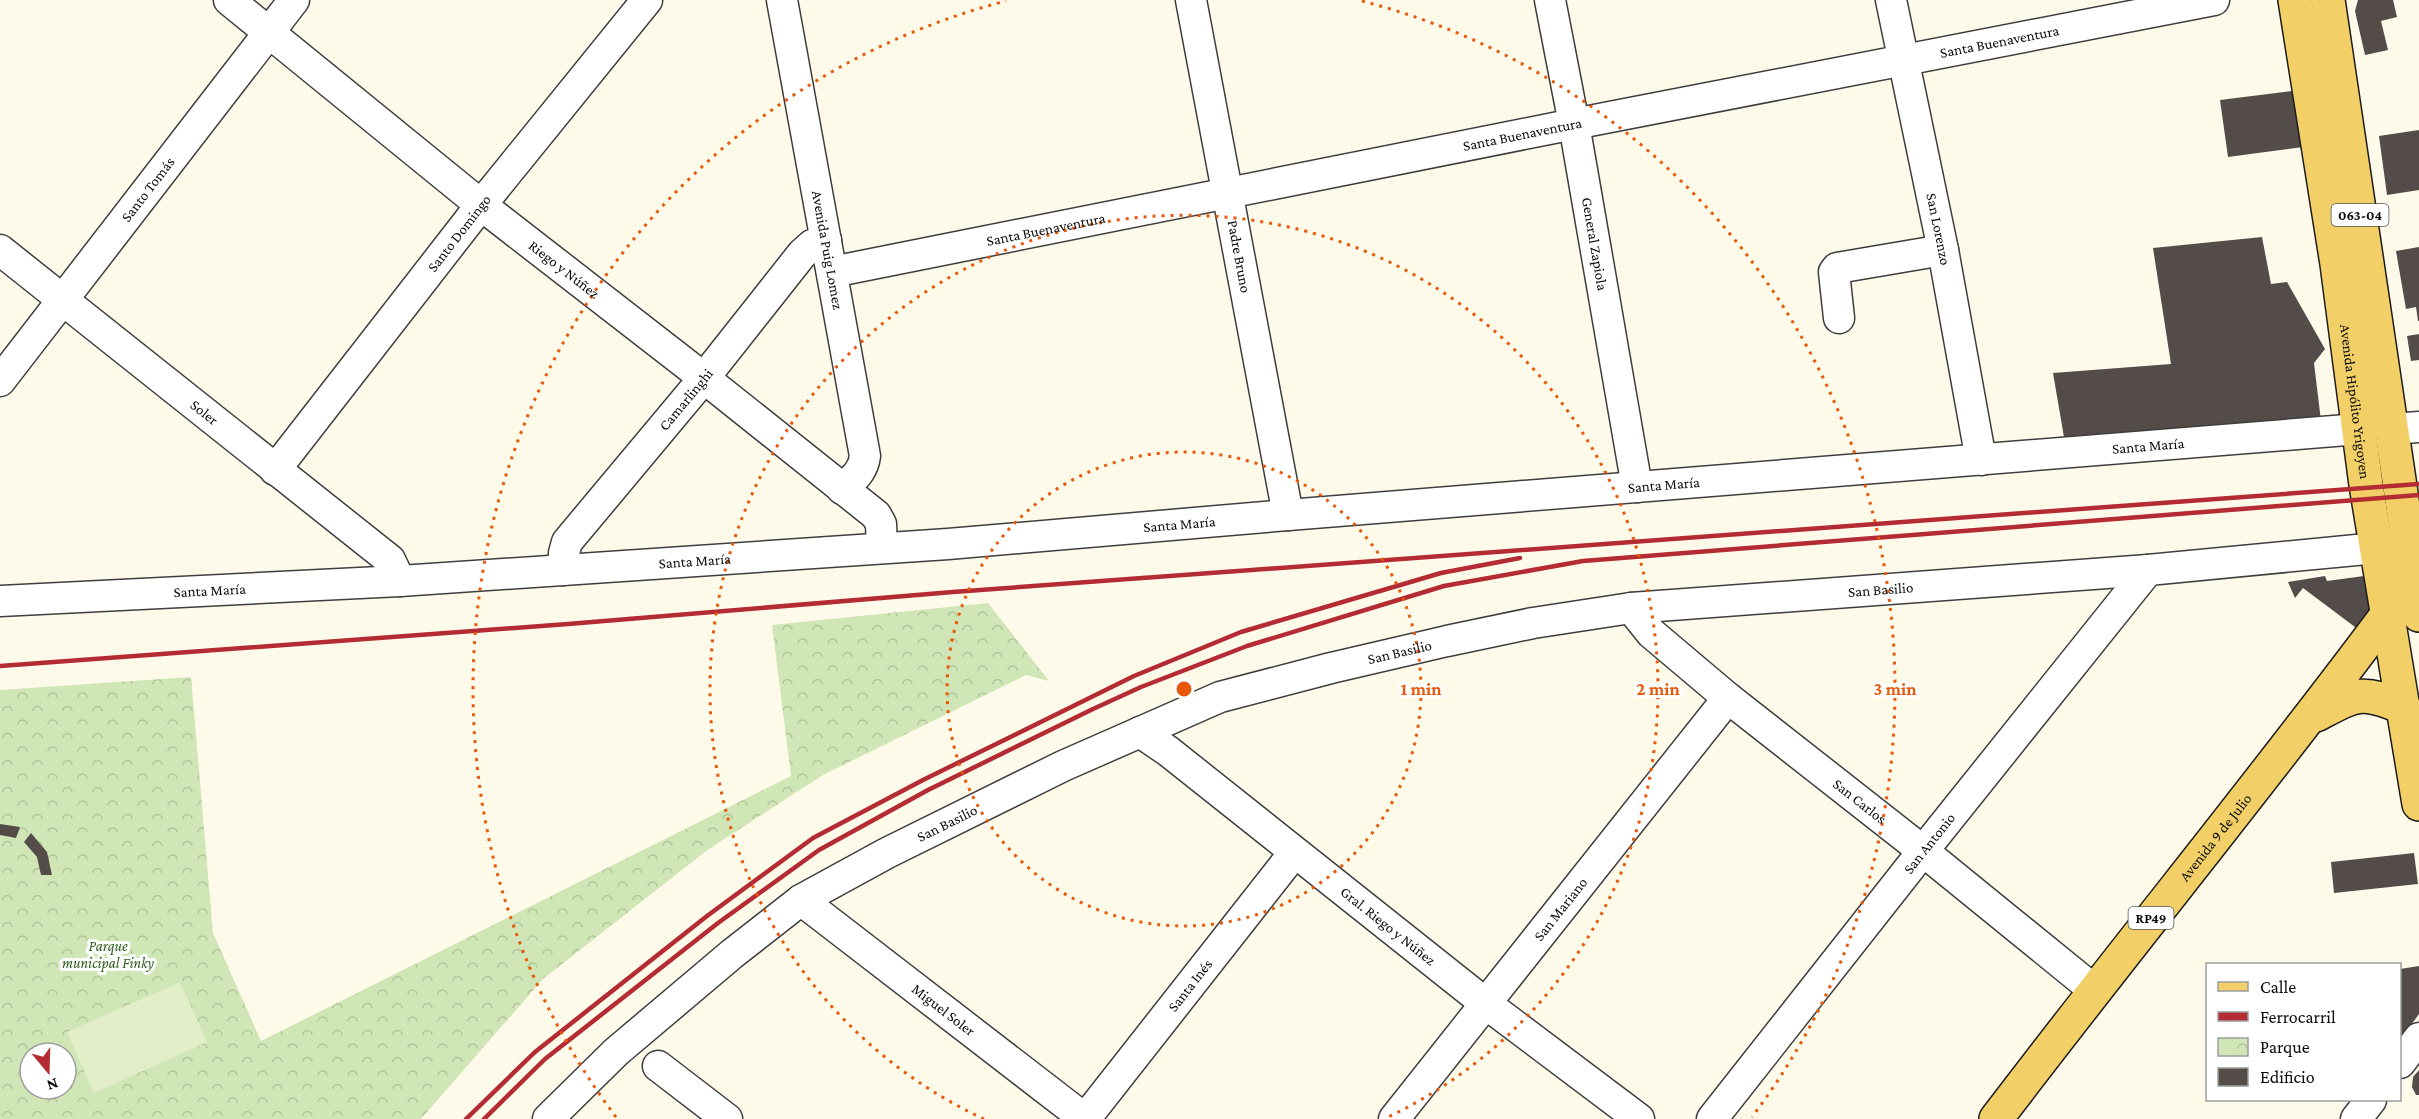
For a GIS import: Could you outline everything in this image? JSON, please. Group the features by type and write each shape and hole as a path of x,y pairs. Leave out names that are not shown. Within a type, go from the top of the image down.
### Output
{"main road":[{"name":"Avenida Hipólito Yrigoyen","path":"2295,0 2337,264 2366,485 2377,548 2404,614"},
{"name":"Avenida Hipólito Yrigoyen","path":"2328,0 2405,428 2398,482 2416,572 2404,614 2404,708 2419,804"},
{"path":"2366,485 2398,482"},
{"name":"Avenida 9 de Julio","path":"1996,1119 2094,990 2309,719 2404,614"},
{"name":"RP49","path":"2309,719 2359,695 2382,698 2404,708"}],"street":[{"name":"Riego y Núñez","path":"229,0 481,205 705,378 876,515 881,524 882,548"},
{"name":"Santo Tomás","path":"0,381 294,0"},
{"name":"Santo Domingo","path":"275,470 481,205 647,0"},
{"name":"Avenida Puig Lomez","path":"782,0 865,456 864,466 842,489"},
{"name":"Padre Bruno","path":"1191,0 1288,514"},
{"name":"General Zapiola","path":"1550,0 1574,124 1637,487"},
{"name":"San Lorenzo","path":"1892,0 1943,250 1981,460"},
{"name":"Santa Buenaventura","path":"832,272 1574,124 1904,62 2214,0"},
{"name":"Camarlinghi","path":"563,570 567,542 705,378 802,254 813,245 826,240"},
{"name":"Soler","path":"0,250 390,560 400,581"},
{"path":"1839,318 1833,272 1837,268 1943,250"},
{"name":"Santa María","path":"0,601 400,581 948,544 1288,514 2359,429"},
{"name":"San Basilio","path":"548,1119 616,1052 732,954 801,900 887,853 1063,766 1220,697 1331,668 1522,626 1631,608 2148,570 2377,548"},
{"name":"San Antonio","path":"1712,1119 2148,570"},
{"name":"San Carlos","path":"1631,608 1651,633 1728,698 1923,851 2094,990"},
{"name":"San Mariano","path":"1394,1119 1728,698"},
{"name":"Gral. Riego y Núñez","path":"1140,732 1168,751 1485,1003 1639,1119"},
{"name":"Santa Inés","path":"1085,1119 1294,853"},
{"name":"Miguel Soler","path":"801,900 1085,1119"},
{"path":"2401,1062 2419,1038"},
{"path":"658,1065 727,1119"},
{"path":"2356,1119 2370,1101"}],"green space":[{"name":"Parque municipal Finky","path":"988,603 1049,681 1026,675 823,775 706,851 543,979 421,1119 0,1119 0,690 191,677 213,933 261,1041 791,776 772,625"},
{"path":"180,982 207,1042 94,1093 78,1057 78,1041 71,1041 67,1032"}],"building":[{"path":"2358,0 2393,0 2397,17 2381,21 2388,50 2365,55 2355,11"},
{"path":"2300,90 2311,146 2228,157 2220,100"},
{"path":"2419,130 2419,190 2387,195 2379,136"},
{"path":"2262,237 2271,284 2287,282 2325,349 2314,363 2321,421 2064,437 2053,373 2171,364 2153,248"},
{"path":"2419,247 2418,321 2416,307 2406,309 2396,251"},
{"path":"2419,334 2419,360 2411,361 2407,336"},
{"path":"2325,576 2327,581 2364,576 2370,579 2370,608 2359,630 2303,588 2295,598 2288,582"},
{"path":"0,824 20,827 16,838 0,835"},
{"path":"31,833 47,852 52,875 41,875 37,857 24,842"},
{"path":"2414,853 2418,884 2334,893 2331,862"},
{"path":"2419,966 2419,1014 2401,1039 2401,969"},
{"path":"2419,1070 2419,1095 2416,1095 2412,1087 2413,1077"}],"railway":[{"path":"0,666 568,624 953,592 2419,484"},
{"path":"484,1119 545,1059 718,923 819,850 928,790 1093,709 1141,687 1247,646 1444,586 1583,561 2419,495"},
{"path":"466,1119 535,1052 707,916 813,838 923,780 1134,676 1241,632 1441,573 1520,558"}]}
